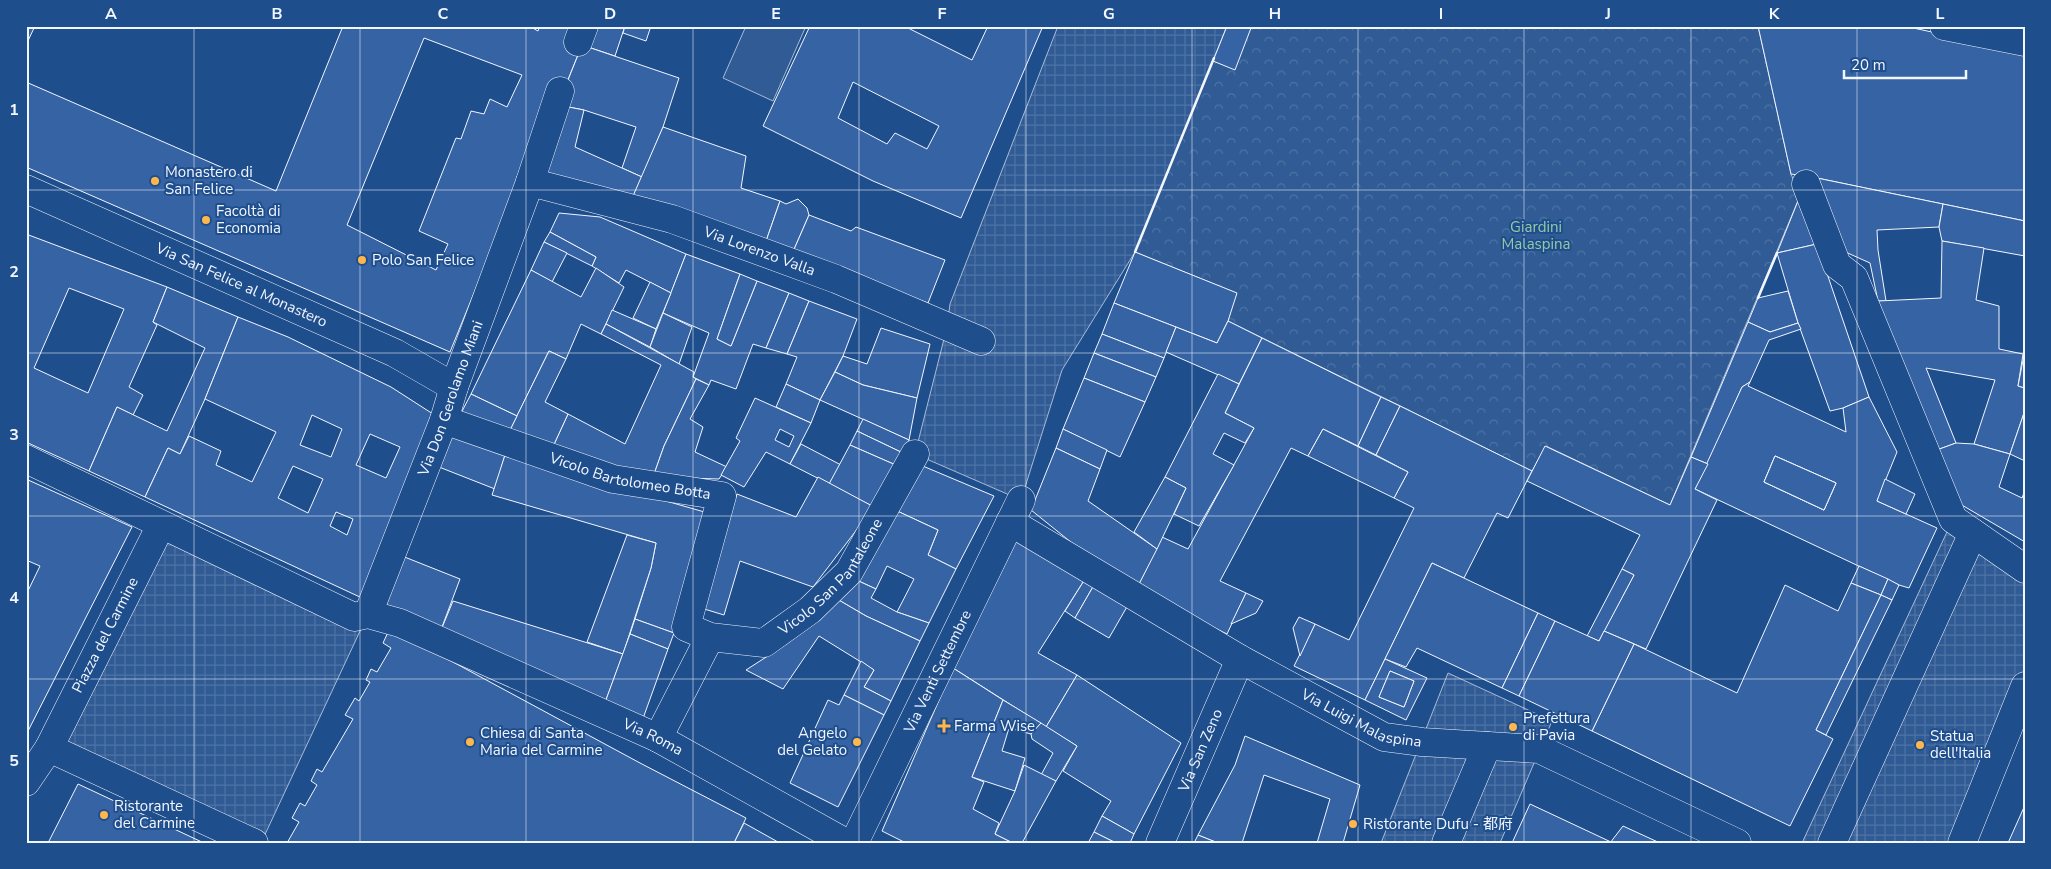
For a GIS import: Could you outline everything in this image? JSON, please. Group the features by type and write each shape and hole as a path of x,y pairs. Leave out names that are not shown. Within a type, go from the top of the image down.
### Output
{"street":[{"path":"1944,26 2025,42"},
{"name":"Via Don Gerolamo Miani","path":"368,614 444,420 454,387 530,182 560,90"},
{"name":"Via Lorenzo Valla","path":"530,182 672,219 836,279 981,341"},
{"path":"1806,184 1837,265 1854,278 1953,519 2025,568"},
{"name":"Via San Felice al Monastero","path":"26,189 386,348 454,387"},
{"name":"Vicolo Bartolomeo Botta","path":"444,420 613,479 722,496 686,627 710,637"},
{"name":"Vicolo San Pantaleone","path":"710,637 764,642 810,610 848,572 914,454"},
{"path":"26,459 354,617 368,614"},
{"name":"Via Luigi Malaspina","path":"1016,511 1240,658 1384,736 1422,742 1539,749 1737,843"},
{"name":"Via Venti Settembre","path":"854,843 1016,511"},
{"name":"Piazza del Carmine","path":"26,782 49,748 161,525"},
{"path":"1832,843 1973,533"},
{"name":"Via Roma","path":"368,614 400,624 658,738 846,843"},
{"path":"658,738 710,637"},
{"name":"Via San Zeno","path":"1160,843 1240,658"},
{"path":"1962,843 2025,686"},
{"path":"1446,843 1487,746"},
{"path":"49,748 254,843"}],"shaded area":[{"path":"746,26 806,26 773,101 723,78"},
{"path":"1058,26 1227,26 1135,252 1062,370 1021,500 915,454 947,327 950,304"},
{"path":"1953,519 2025,569 2025,686 1962,843 1802,843"},
{"path":"161,525 368,614 261,843 49,748"},
{"path":"1448,673 1552,721 1500,843 1381,843"}],"green space":[{"name":"Giardini Malaspina","path":"1227,26 1758,26 1791,174 1800,196 1670,505 1546,446 1532,471 1228,321 1236,293 1135,252"}],"building":[{"path":"26,26 35,26 26,45"},
{"name":"Monastero di San Felice","path":"343,26 529,26 538,31 540,26 579,26 582,45 563,92 511,202 450,352 26,167 26,82 276,191","holes":["424,38 522,75 507,107 490,99 484,114 471,111 461,139 456,138 419,231 448,244 436,270 347,225"]},
{"path":"587,26 625,26 615,56 582,45"},
{"path":"625,26 651,26 646,41 623,33"},
{"path":"810,26 904,26 972,60 988,26 1043,26 961,218 873,181 763,126","holes":["853,82 939,126 927,149 895,133 887,144 838,118"]},
{"path":"1227,26 1251,28 1235,70 1213,61"},
{"path":"1758,26 1904,26 2025,52 2025,221 1791,174"},
{"path":"582,45 679,78 663,127 642,177 622,168 636,127 584,110 558,105"},
{"path":"558,105 584,110 575,147 642,177 629,205 541,175"},
{"path":"663,127 746,156 741,188 780,201 765,244 633,196"},
{"path":"1817,178 1943,204 1939,227 1877,230 1878,250 1886,301 1878,301 1870,263 1841,250"},
{"path":"1800,196 1817,244 1777,253"},
{"path":"798,199 807,208 809,215 792,254 765,244 780,201 786,204"},
{"path":"1943,204 2025,221 2025,256 1942,241 1939,227"},
{"path":"559,213 600,217 686,254 671,293 626,270 619,283 592,266 596,257 550,232"},
{"path":"809,215 851,231 856,227 945,260 928,303 792,254"},
{"path":"550,232 596,257 592,266 544,242"},
{"path":"26,234 167,287 153,322 157,325 129,387 143,395 133,415 117,407 89,471 26,442","holes":["69,288 124,309 88,393 34,368"]},
{"path":"1942,241 1984,248 1976,300 1999,306 1999,349 2023,354 2018,386 2025,388 2025,410 2010,454 1974,444 1995,380 1926,368 1956,443 1934,451 1886,343 1878,301 1941,298"},
{"path":"544,242 567,253 552,282 531,270"},
{"path":"1817,244 1869,397 1843,408 1830,411 1798,323 1777,253"},
{"path":"1135,252 1237,293 1228,321 1217,343 1114,303"},
{"path":"686,254 740,274 717,339 731,346 757,281 789,293 766,348 753,344 736,389 711,380 709,385 693,377 709,333 663,313"},
{"path":"596,268 624,287 601,334 581,324 566,359 549,351 517,416 471,394 531,270 581,297"},
{"path":"740,274 757,281 731,346 717,339"},
{"path":"650,282 671,293 656,329 633,318"},
{"path":"167,287 238,317 205,399 180,454 168,448 145,497 89,471 117,407 167,431 205,348 153,322"},
{"path":"1788,291 1798,323 1770,332 1748,322 1758,298"},
{"path":"789,293 809,301 787,354 766,348"},
{"path":"809,301 857,319 843,356 820,400 786,384 797,357 787,354"},
{"path":"1114,303 1176,327 1164,358 1102,334"},
{"path":"612,310 656,329 650,347 606,324"},
{"path":"663,313 692,327 679,364 650,347"},
{"path":"238,317 288,337 391,387 433,414 362,598 145,497 168,448 180,454 189,436 221,451 216,465 252,482 276,432 205,399","holes":["312,415 342,429 331,457 300,445","370,434 400,447 386,478 356,465","293,466 323,479 308,513 278,498","336,512 353,519 347,535 330,526"]},
{"path":"1228,321 1262,338 1239,384 1166,352 1176,327 1217,343"},
{"path":"1748,322 1770,332 1798,323 1801,329 1769,340 1750,382 1742,387 1708,464 1691,457"},
{"path":"606,324 694,372 693,377 696,379 664,446 653,477 550,453 568,414 625,444 661,365 601,334"},
{"path":"881,328 930,344 917,398 863,385 835,372 843,356 867,364"},
{"path":"1102,334 1164,358 1156,377 1094,353"},
{"path":"1262,338 1381,397 1358,446 1323,429 1308,456 1291,448 1220,581 1246,593 1227,634 1136,590 1162,537 1188,549 1254,428 1225,413"},
{"path":"2025,350 2025,388 2018,386"},
{"path":"549,351 566,359 545,402 568,414 550,453 506,438"},
{"path":"1094,353 1156,377 1145,402 1084,378"},
{"path":"835,372 863,385 917,398 909,440 820,400"},
{"path":"1218,374 1239,384 1225,413 1254,428 1245,443 1224,433 1213,454 1234,465 1199,526 1174,514 1186,488 1165,477"},
{"path":"1084,378 1145,402 1120,457 1063,429"},
{"path":"696,379 709,385 690,419 703,427 695,452 727,467 719,479 653,477 664,446"},
{"path":"1750,382 1748,386 1846,432 1843,408 1869,397 1897,452 1877,501 1937,528 1909,588 1695,489 1742,387","holes":["1775,456 1836,483 1824,510 1764,482"]},
{"path":"786,384 820,400 811,423 776,407"},
{"path":"471,394 517,416 506,438 460,415"},
{"path":"1381,397 1400,406 1376,455 1358,446"},
{"path":"755,398 811,423 790,464 766,452 744,487 721,475 740,441 736,438","holes":["780,429 794,436 789,447 775,440"]},
{"path":"1400,406 1532,471 1508,518 1497,513 1464,578 1432,563 1365,700 1294,666 1315,624 1349,640 1414,508 1394,498 1408,472 1376,455"},
{"path":"2025,410 2025,461 2010,454"},
{"path":"863,419 909,440 905,454 857,431"},
{"path":"1063,429 1107,450 1100,469 1056,448"},
{"path":"1323,429 1408,472 1394,498 1308,456"},
{"path":"857,431 905,454 898,466 850,445"},
{"path":"453,435 505,455 495,489 439,467"},
{"path":"1956,443 1974,444 2010,454 1999,487 2022,498 2025,490 2025,542 1955,501 1934,451"},
{"path":"801,444 841,465 829,484 790,464"},
{"path":"850,445 898,466 874,507 829,484"},
{"path":"1545,446 1670,505 1691,457 1708,464 1695,489 1717,500 1646,649 1604,631 1634,575 1622,569 1640,535 1527,481"},
{"path":"1056,448 1100,469 1088,501 1157,549 1139,584 1077,547 1031,510"},
{"path":"505,455 708,513 674,633 635,619 651,568 656,543 492,495"},
{"path":"1775,456 1836,483 1824,510 1764,482"},
{"path":"1775,456 1836,483 1824,510 1764,482"},
{"path":"918,464 994,496 956,569 928,555 938,530 895,510"},
{"path":"818,477 874,507 813,587 740,561 724,615 701,608 737,494 796,517"},
{"path":"1165,477 1186,488 1157,549 1134,532"},
{"path":"26,479 132,527 26,735 26,595 40,566 26,560"},
{"path":"1885,479 1915,494 1906,514 1877,501"},
{"path":"895,510 938,530 928,555 956,569 929,623 897,612 914,579 887,566 876,589 852,578"},
{"path":"627,535 656,543 651,568 623,654 587,642"},
{"path":"1018,538 1085,579 1038,653 1077,675 1046,727 953,668"},
{"path":"402,556 460,579 439,635 379,608"},
{"path":"1432,563 1538,613 1502,688 1417,648 1406,667 1385,659"},
{"path":"1859,566 1888,579 1881,595 1851,583"},
{"path":"1622,569 1634,575 1599,641 1587,636"},
{"path":"852,578 876,589 871,598 897,612 929,623 920,641 866,616 837,599"},
{"path":"1085,579 1094,585 1075,618 1065,611"},
{"path":"1888,579 1899,585 1892,600 1881,595"},
{"path":"1851,583 1881,595 1816,730 1833,739 1790,826 1592,731 1634,644 1737,693 1785,585 1838,611"},
{"path":"1094,585 1128,605 1109,638 1075,618"},
{"path":"1246,593 1263,601 1256,613 1231,624"},
{"path":"1881,595 1892,600 1826,735 1816,730"},
{"path":"837,599 866,616 920,641 891,701 864,687 874,670 819,636 783,689 746,670 788,643 815,622"},
{"path":"453,601 623,654 603,708 439,635"},
{"path":"1538,613 1555,621 1519,696 1502,688"},
{"path":"1299,617 1315,624 1300,656 1293,628"},
{"path":"635,619 674,633 668,649 630,634"},
{"path":"1555,621 1599,641 1604,631 1634,644 1592,731 1519,696"},
{"name":"Chiesa di Santa Maria del Carmine","path":"390,628 746,818 734,843 287,843 299,822 292,818 300,803 305,806 317,785 311,781 317,769 322,772 353,719 345,715 355,698 359,701 370,682 366,680 371,669 377,672 391,648 383,643"},
{"path":"630,634 668,649 641,724 603,708"},
{"path":"1385,659 1427,678 1406,720 1365,700","holes":["1390,671 1414,681 1404,707 1379,697"]},
{"path":"861,661 874,670 864,687 891,701 884,715 844,695"},
{"path":"953,668 1003,700 972,777 984,782 973,809 999,823 995,834 1013,843 906,843 882,831"},
{"path":"1390,671 1414,681 1404,707 1379,697"},
{"path":"1077,675 1181,743 1134,834 1102,816 1111,801 1063,771 1077,746 1046,727"},
{"path":"844,695 884,715 838,807 790,783 828,700 839,705"},
{"path":"1003,700 1041,723 1031,734 1009,728 1002,751 1025,758 1015,791 972,777"},
{"path":"1041,723 1077,746 1056,781 1041,775 1053,753 1032,739 1031,734"},
{"path":"1245,736 1360,785 1343,843 1317,843 1330,799 1264,775 1242,843 1218,843 1198,835 1235,765"},
{"path":"1024,765 1056,781 1022,843 1013,843 995,834 1015,791"},
{"path":"78,784 204,843 48,843"},
{"path":"1530,804 1611,842 1512,843"},
{"path":"2025,805 2025,843 2008,843"},
{"path":"1102,816 1134,834 1130,843 1116,843 1094,832"},
{"path":"744,823 778,842 734,843"},
{"path":"1623,826 1660,843 1610,843"},
{"path":"1094,832 1116,843 1088,843"},
{"path":"1198,835 1218,843 1194,843"}],"wall":[{"path":"1135,252 1214,58"},
{"path":"1758,298 1777,253"}],"place":[{"name":"Monastero di San Felice","path":"155,181"},
{"name":"Facoltà di Economia","path":"206,220"},
{"name":"Polo San Felice","path":"362,260"},
{"name":"Farma Wise","path":"944,726"},
{"name":"Prefettura di Pavia","path":"1513,727"},
{"name":"Chiesa di Santa Maria del Carmine","path":"470,742"},
{"name":"Angelo del Gelato","path":"857,742"},
{"name":"Statua dell'Italia","path":"1920,745"},
{"name":"Ristorante del Carmine","path":"104,815"},
{"name":"Ristorante Dufu - 都府","path":"1353,824"}]}
